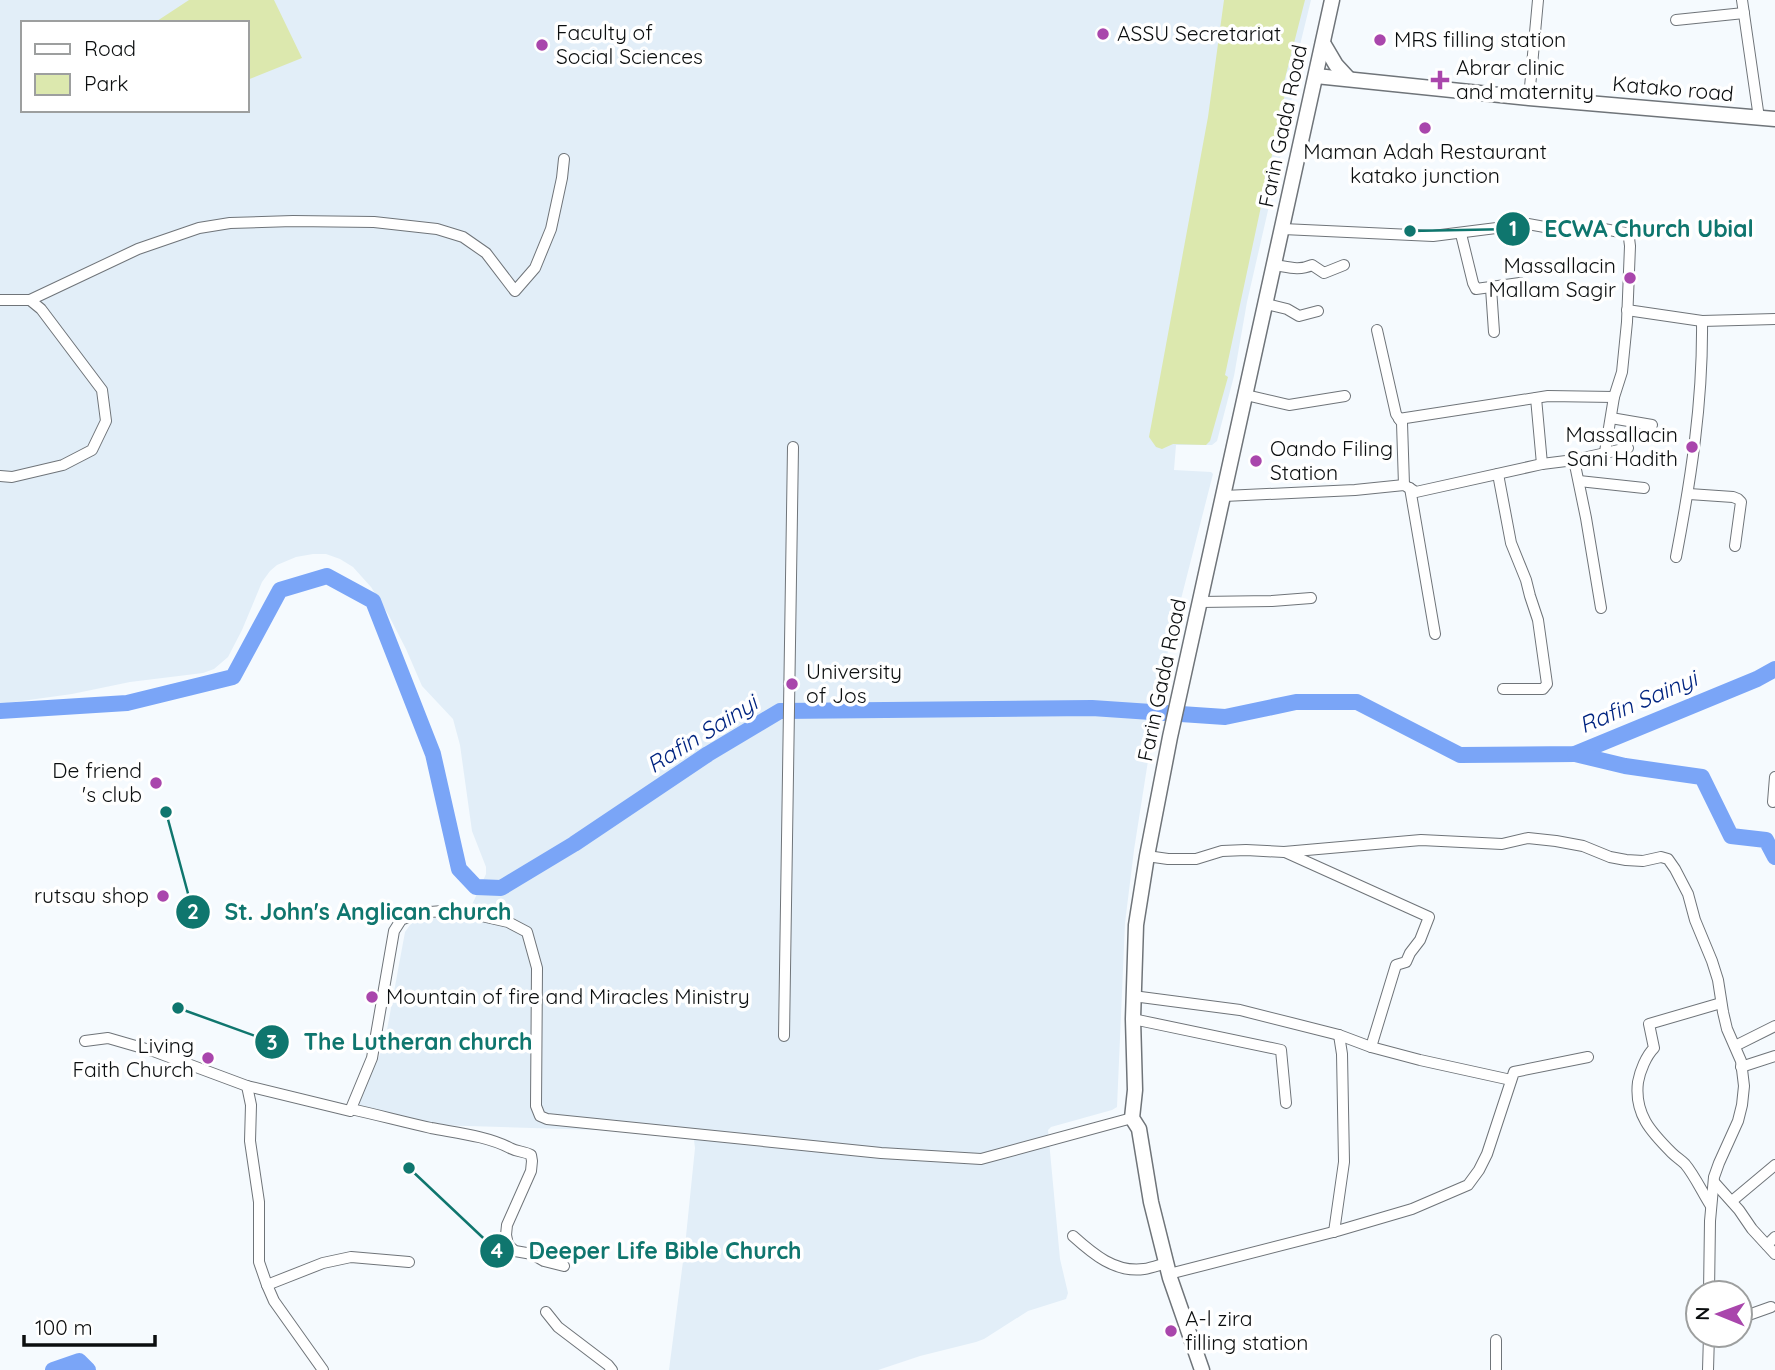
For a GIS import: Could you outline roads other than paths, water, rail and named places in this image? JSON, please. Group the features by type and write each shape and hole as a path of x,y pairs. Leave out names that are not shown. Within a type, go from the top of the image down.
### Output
{"main road":[{"name":"Farin Gada Road","path":"1202,1370 1167,1268 1151,1202 1139,1129 1132,1118 1135,1090 1133,996 1136,925 1179,694 1332,0"},
{"path":"1310,103 1321,92 1345,78 1323,43"},
{"name":"Katako road","path":"1316,76 1775,119"}],"street":[{"path":"1529,97 1538,0"},
{"path":"1742,0 1759,118"},
{"path":"1676,20 1744,13"},
{"path":"0,300 30,300 138,249 198,228 230,223 293,221 374,222 437,229 463,237 486,253 515,291 535,268 551,229 564,159"},
{"path":"1283,229 1433,236 1528,224 1567,231 1598,228 1626,233 1630,246 1622,372 1614,397 1605,452"},
{"path":"1461,234 1476,289 1520,283"},
{"path":"1275,265 1298,269 1312,265 1324,273 1344,265"},
{"path":"1490,288 1494,331"},
{"path":"0,476 12,477 63,465 92,450 106,421 102,390 41,310 30,300"},
{"path":"1266,304 1287,309 1299,316 1318,311"},
{"path":"1627,310 1702,321 1775,319"},
{"path":"1676,557 1689,494 1703,361 1702,321"},
{"path":"1377,330 1396,414 1402,423 1407,486 1435,634"},
{"path":"1246,395 1289,405 1345,396"},
{"path":"1399,419 1548,396 1614,397"},
{"path":"1536,398 1542,464"},
{"path":"1611,418 1652,425"},
{"path":"783,1037 793,447"},
{"path":"1224,496 1407,486 1416,492 1628,448"},
{"path":"1574,460 1601,608"},
{"path":"1499,474 1511,543 1527,580 1538,620 1547,684 1544,689 1503,689"},
{"path":"1578,481 1644,488"},
{"path":"1689,494 1738,499 1741,502 1735,546"},
{"path":"1200,602 1311,598"},
{"path":"1771,802 1775,777"},
{"path":"1147,856 1168,859 1202,858 1222,851 1284,852 1421,840 1502,844 1528,838 1583,846 1610,857 1626,860 1665,858 1675,869 1688,894 1695,920 1712,961 1727,1029 1735,1046 1744,1086 1738,1121 1719,1163 1714,1182 1709,1279"},
{"path":"1284,852 1429,917 1420,940 1406,962 1396,965 1371,1046"},
{"path":"351,1109 372,1058 394,931 401,920 418,913 455,910 508,922 527,932 537,968 536,1106 540,1116 547,1119 881,1153 981,1158 1132,1118"},
{"path":"1133,996 1240,1010 1511,1080"},
{"path":"1711,1206 1685,1164 1646,1123 1640,1112 1637,1092 1640,1073 1654,1048 1649,1024 1721,1003"},
{"path":"1133,1019 1281,1050 1286,1103"},
{"path":"1735,1046 1775,1026"},
{"path":"1334,1231 1344,1162 1342,1054 1339,1035"},
{"path":"85,1041 108,1038 153,1051 247,1086 480,1138 526,1152 531,1155 531,1171 507,1225 508,1245 514,1251 532,1254 544,1261 564,1266"},
{"path":"1741,1067 1775,1056"},
{"path":"1073,1236 1091,1252 1118,1268 1143,1270 1167,1268 1334,1231 1412,1209 1468,1185 1487,1154 1514,1072 1588,1057"},
{"path":"247,1086 251,1105 250,1142 259,1202 259,1262 274,1301 323,1370"},
{"path":"1732,1201 1775,1165"},
{"path":"1714,1182 1752,1229 1771,1241 1775,1254"},
{"path":"267,1285 323,1263 351,1257 409,1262"},
{"path":"1754,1313 1770,1307"},
{"path":"546,1312 558,1327 612,1370"},
{"path":"1496,1340 1496,1370"},
{"path":"1708,1370 1709,1349"}],"waterway":[{"name":"Rafin Sainyi","path":"0,711 127,703 233,677 280,590 327,576 373,601 433,754 459,869 476,887 501,888 574,844 708,754 780,711 1092,708 1225,717 1296,702 1357,702 1460,755 1575,754 1757,679 1775,669"},
{"path":"1575,754 1625,766 1702,777 1731,836 1766,840 1775,857"},
{"path":"53,1370 79,1361 88,1370"}],"place":[{"name":"ASSU Secretariat","path":"1103,34"},
{"name":"MRS filling station","path":"1380,40"},
{"name":"Faculty of Social Sciences","path":"542,45"},
{"name":"Abrar clinic and maternity","path":"1440,80"},
{"name":"Maman Adah Restaurant katako junction","path":"1425,128"},
{"name":"ECWA Church Ubial","path":"1410,231"},
{"name":"Massallacin Mallam Sagir","path":"1630,278"},
{"name":"Massallacin Sani Hadith","path":"1692,447"},
{"name":"Oando Filing Station","path":"1256,461"},
{"name":"University of Jos","path":"792,684"},
{"name":"De friend 's club","path":"156,783"},
{"name":"St. John's Anglican church","path":"166,812"},
{"name":"rutsau shop","path":"163,896"},
{"name":"Mountain of fire and Miracles Ministry","path":"372,997"},
{"name":"The Lutheran church","path":"178,1008"},
{"name":"Living Faith Church","path":"208,1058"},
{"name":"Deeper Life Bible Church","path":"409,1168"},
{"name":"A-l zira filling station","path":"1171,1331"}]}
